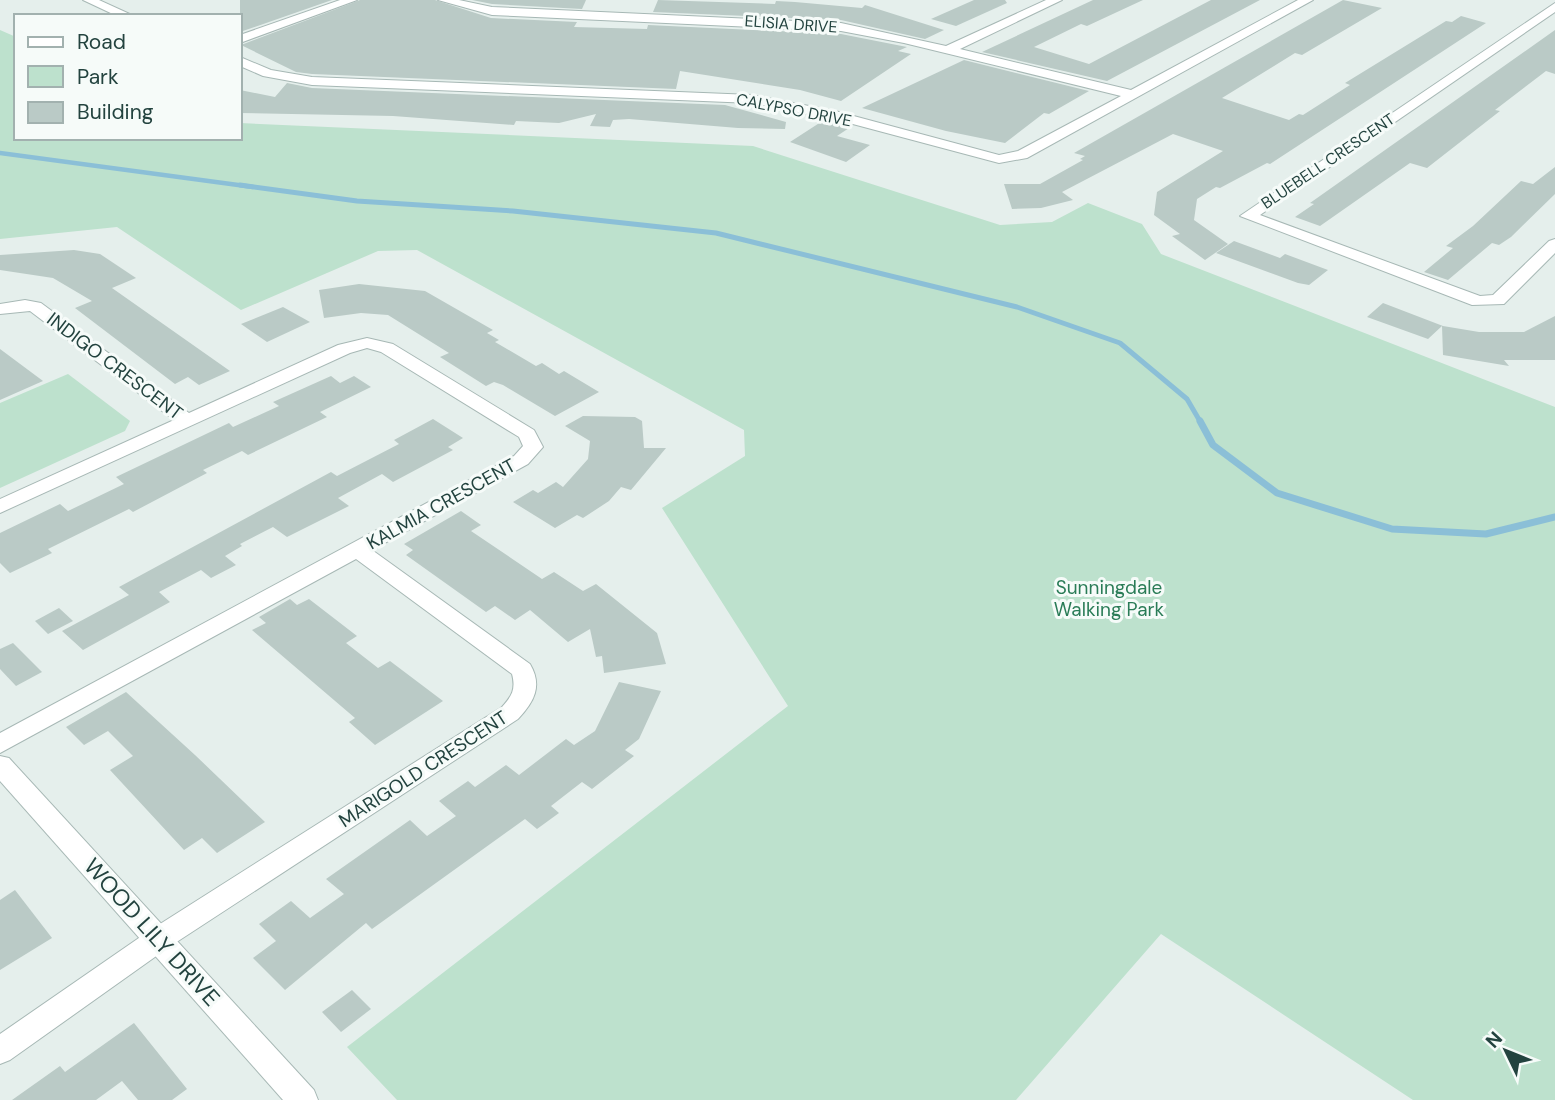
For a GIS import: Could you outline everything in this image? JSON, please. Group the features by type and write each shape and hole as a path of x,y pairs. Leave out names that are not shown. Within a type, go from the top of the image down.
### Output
{"street":[{"path":"242,38 351,0"},
{"name":"ELISIA DRIVE","path":"444,0 492,12 821,25 949,49 1133,95"},
{"path":"949,49 1056,0"},
{"name":"CALYPSO DRIVE","path":"242,62 268,73 312,81 752,99 835,115 999,159 1022,155 1307,0"},
{"path":"97,1 124,14"},
{"name":"BLUEBELL CRESCENT","path":"1555,7 1248,216 1478,301 1498,300 1555,244"},
{"name":"INDIGO CRESCENT","path":"0,309 24,305 35,307 189,422"},
{"name":"KALMIA CRESCENT","path":"0,507 344,349 367,343 387,348 527,434 533,447 521,460 0,744"},
{"name":"MARIGOLD CRESCENT","path":"0,1051 159,939 510,713 526,693 527,682 522,670 358,550"},
{"name":"WOOD LILY DRIVE","path":"0,765 303,1100"}],"green space":[{"name":"Sunningdale Walking Park","path":"0,30 14,36 14,140 242,140 242,123 753,146 1000,225 1052,222 1088,203 1142,224 1161,254 1555,407 1555,1100 1413,1100 1161,934 1016,1100 397,1100 347,1047 788,706 662,508 745,456 744,430 417,250 378,251 241,310 117,227 0,239"},
{"path":"68,374 130,421 125,431 0,488 0,403"}],"building":[{"path":"240,0 332,0 242,31"},
{"path":"360,0 435,0 491,18 577,22 574,27 647,29 648,25 841,34 907,47 898,51 911,54 841,101 800,90 680,71 676,89 312,74 296,72 242,45"},
{"path":"472,0 586,0 582,9 492,4"},
{"path":"658,0 775,4 776,1 862,8 865,5 944,30 925,39 841,20 653,12"},
{"path":"974,0 1005,0 1007,3 956,26 931,19"},
{"path":"1093,0 1143,0 1087,26 1081,24 1034,47 1089,64 1211,0 1260,0 1107,81 982,52"},
{"path":"1343,0 1382,8 1302,55 1295,53 1222,98 1289,120 1299,114 1303,115 1350,85 1345,83 1446,21 1452,22 1461,16 1486,23 1270,164 1267,163 1220,188 1216,187 1197,199 1194,220 1228,244 1205,260 1172,236 1180,234 1154,215 1157,192 1223,151 1173,134 1062,192 1073,200 1041,208 1012,209 1004,184 1040,184 1083,160 1080,159 1085,156 1074,153"},
{"path":"1555,30 1555,74 1546,71 1427,168 1410,163 1320,226 1295,217 1314,204 1310,203"},
{"path":"964,60 1089,91 1049,114 1044,113 1005,143 946,131 862,108"},
{"path":"287,83 312,88 725,105 786,122 785,129 629,119 613,120 610,127 590,126 596,114 559,123 516,121 514,125 393,116 242,113 242,90 275,97"},
{"path":"824,120 852,126 837,136 870,145 846,162 790,142"},
{"path":"1555,167 1555,194 1511,237 1499,245 1492,243 1448,280 1424,272 1453,248 1446,246 1473,226 1521,181 1533,184"},
{"path":"1234,241 1280,258 1285,254 1328,270 1309,285 1216,253"},
{"path":"74,250 100,254 136,278 112,288 230,371 199,385 188,377 175,384 75,308 92,301 53,278 0,270 0,255"},
{"path":"359,284 425,291 493,330 487,333 499,340 495,342 536,366 542,363 559,374 564,371 599,392 555,416 503,385 494,382 486,386 440,357 449,353 388,315 361,313 324,318 319,290"},
{"path":"1383,303 1443,326 1479,332 1524,332 1555,316 1555,360 1504,360 1509,366 1443,355 1442,326 1428,339 1367,317"},
{"path":"283,307 310,322 267,342 241,324"},
{"path":"0,349 43,381 0,400"},
{"path":"331,376 340,383 354,376 371,387 320,412 327,417 248,455 242,451 203,470 207,473 133,512 129,509 48,549 52,553 10,573 0,563 0,533 60,504 68,511 124,484 116,477 229,423 233,427 279,406 273,402"},
{"path":"583,416 635,417 642,421 644,448 666,448 631,490 621,487 609,501 583,518 577,515 555,528 513,502 533,490 538,493 556,482 563,487 588,459 590,441 565,426"},
{"path":"433,419 463,438 448,447 453,450 393,482 382,474 338,498 349,506 287,537 273,527 240,544 242,546 225,556 236,565 211,578 201,570 159,592 170,602 83,650 62,631 129,595 119,587 331,472 337,476 399,444 394,440"},
{"path":"461,511 481,525 471,531 542,579 554,572 583,591 596,584 657,633 666,664 604,673 602,656 596,657 590,629 568,642 530,610 515,620 495,606 486,612 406,555 413,550 404,544"},
{"path":"290,599 297,605 309,599 357,636 346,643 378,668 390,661 443,701 375,745 349,722 355,718 252,630 266,623 259,617"},
{"path":"59,608 73,621 48,634 35,621"},
{"path":"13,643 42,672 16,686 0,669 0,649"},
{"path":"619,682 661,691 639,739 625,750 634,756 592,789 582,782 551,806 559,813 537,829 525,819 372,929 366,923 285,990 253,958 276,941 259,924 291,901 310,918 344,894 326,879 410,820 427,836 456,816 439,801 468,781 475,787 506,765 519,775 566,739 574,745 595,731"},
{"path":"126,692 265,822 217,853 202,838 184,850 110,770 133,756 108,731 84,745 66,727"},
{"path":"15,890 52,938 0,970 0,900"},
{"path":"352,990 371,1009 341,1032 322,1012"},
{"path":"134,1023 187,1089 172,1100 138,1100 122,1081 96,1100 12,1100 60,1066 65,1072"}],"waterway":[{"path":"0,153 253,187"},
{"path":"240,185 357,201 513,211 716,233 1017,307 1120,343 1187,399 1201,423"},
{"path":"1200,421 1213,445 1277,493 1392,529 1486,534 1555,517"}]}
